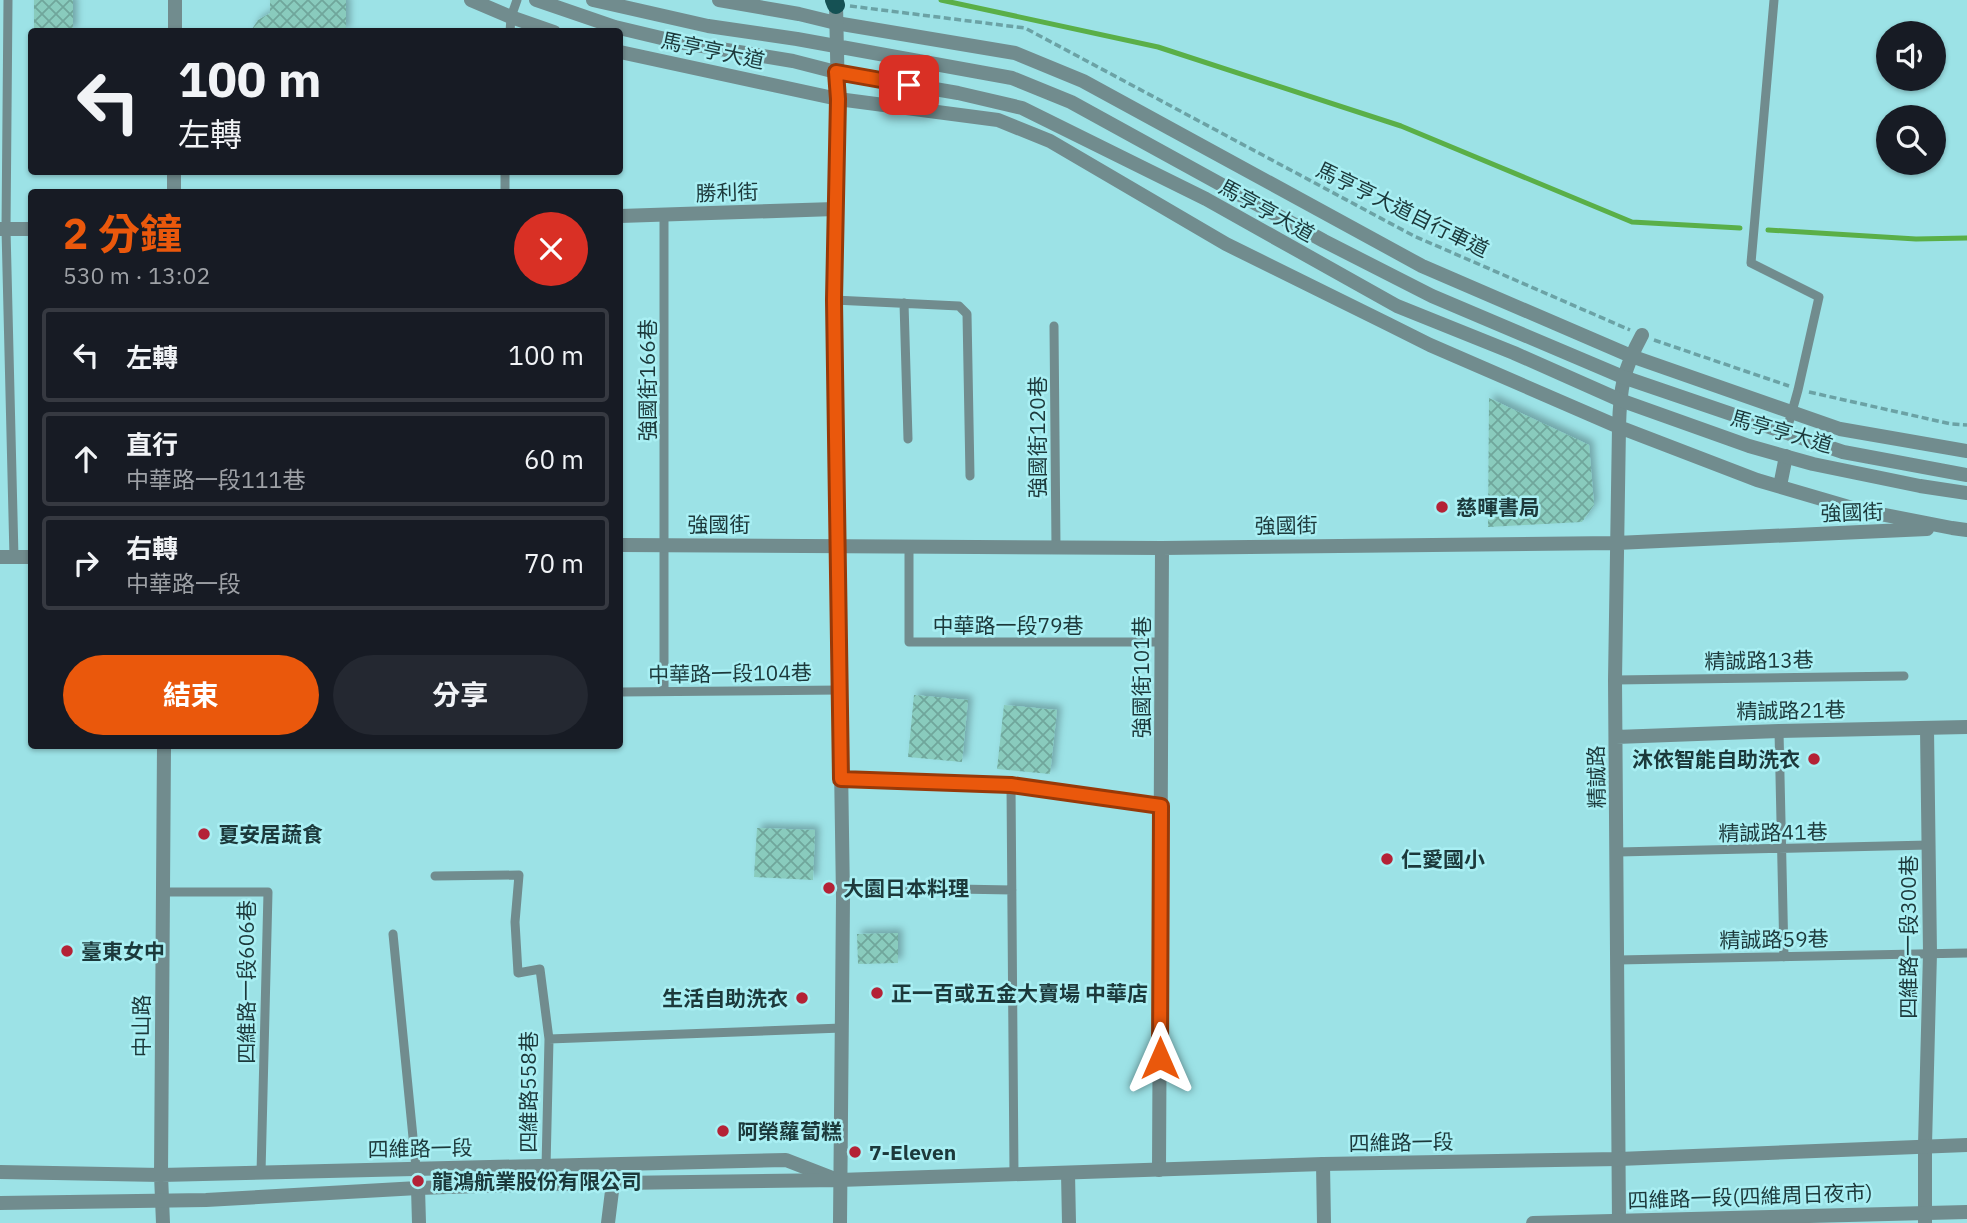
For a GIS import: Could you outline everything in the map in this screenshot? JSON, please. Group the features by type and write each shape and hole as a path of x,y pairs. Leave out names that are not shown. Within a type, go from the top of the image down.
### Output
{"street":[{"path":"175,0 175,28"},
{"path":"471,0 510,24 532,28"},
{"name":"馬亨亨大道","path":"536,0 619,28"},
{"name":"馬亨亨大道","path":"593,0 708,26 1012,78 1071,102 1413,287 1623,377 1843,452 1967,475"},
{"name":"馬亨亨大道","path":"719,0 1015,53 1083,81 1422,266 1631,356 1840,429 1967,451"},
{"path":"836,2 838,99 834,300 843,898 838,1180 840,1223"},
{"name":"馬亨亨大道","path":"623,29 678,42 958,93 1022,108 1206,200 1397,306 1514,353 1620,400 1749,446 1813,464 1967,493"},
{"name":"馬亨亨大道","path":"623,53 838,99 998,120 1050,141 1226,244 1430,345 1619,427 1757,480 1859,510 1967,530"},
{"path":"1071,102 1083,81"},
{"path":"1050,141 1058,125"},
{"name":"勝利街","path":"623,216 835,209"},
{"path":"3,229 28,229"},
{"path":"1413,287 1422,266"},
{"path":"1388,324 1397,306"},
{"name":"精誠路","path":"1619,1222 1616,542 1620,400 1623,377 1642,335"},
{"path":"1780,486 1786,456"},
{"name":"強國街","path":"623,545 1162,548 1616,542 1952,528"},
{"name":"強國街101巷","path":"1160,1170 1162,548"},
{"path":"7,557 28,557"},
{"name":"精誠路21巷","path":"1616,737 1967,727"},
{"name":"四維路一段300巷","path":"1925,1218 1930,953 1927,729"},
{"name":"中山路","path":"163,1223 164,749"},
{"name":"四維路一段","path":"0,1203 206,1200 418,1188 838,1180 1323,1164 1619,1159 1967,1145"},
{"name":"四維路一段","path":"0,1172 261,1174 786,1160 838,1180"},
{"path":"1323,1164 1324,1223"},
{"path":"1068,1173 1069,1223"},
{"path":"608,1223 612,1183"},
{"path":"418,1188 419,1223"},
{"name":"四維路一段(四維周日夜市)","path":"1533,1223 1925,1218 1967,1212"}],"lane":[{"path":"7,557 3,229 8,0"},
{"path":"510,24 517,0"},
{"path":"1774,0 1751,263 1819,297 1786,433"},
{"name":"強國街166巷","path":"664,215 664,691"},
{"path":"834,300 959,306 967,314 970,476"},
{"path":"904,303 908,439"},
{"name":"強國街120巷","path":"1054,326 1056,547"},
{"name":"中華路一段79巷","path":"909,546 909,642 1162,642"},
{"name":"精誠路13巷","path":"1615,680 1904,676"},
{"name":"中華路一段104巷","path":"623,692 840,690"},
{"path":"1779,731 1784,957"},
{"path":"841,779 1011,785 1161,806"},
{"path":"1011,785 1014,1174"},
{"name":"精誠路41巷","path":"1618,852 1929,845"},
{"name":"四維路558巷","path":"435,876 519,875 515,922 518,973 540,970 549,1039 546,1167"},
{"path":"901,888 1012,890"},
{"name":"四維路一段606巷","path":"163,892 268,892 261,1174"},
{"path":"393,934 418,1188"},
{"name":"精誠路59巷","path":"1618,960 1967,953"},
{"path":"549,1039 842,1028"}],"path":[{"name":"馬亨亨大道自行車道","path":"836,2 1025,28 1414,236 1642,335 1798,390 1951,424 1967,425"}],"building":[{"path":"34,0 73,0 73,28 34,28"},
{"path":"270,0 346,0 346,28 253,28 258,20 270,13"},
{"path":"1489,398 1589,445 1594,505 1582,522 1488,527"},
{"path":"914,695 968,700 962,762 908,757"},
{"path":"1004,705 1057,710 1050,774 997,769"},
{"path":"757,828 815,830 813,880 754,877"},
{"path":"898,933 898,963 858,964 857,934"}],"waterway":[{"path":"941,0 1158,47 1401,126 1632,222 1740,228"},
{"path":"1768,230 1916,239 1967,238"}],"place":[{"name":"慈暉書局","path":"1442,507"},
{"name":"沐依智能自助洗衣","path":"1814,759"},
{"name":"夏安居蔬食","path":"204,834"},
{"name":"仁愛國小","path":"1387,859"},
{"name":"大園日本料理","path":"829,888"},
{"name":"臺東女中","path":"67,951"},
{"name":"正一百或五金大賣場 中華店","path":"877,993"},
{"name":"生活自助洗衣","path":"802,998"},
{"name":"阿榮蘿蔔糕","path":"723,1131"},
{"name":"7-Eleven","path":"855,1152"},
{"name":"龍鴻航業股份有限公司","path":"418,1181"}],"route":[{"path":"909,85 836,72 838,99 834,300 841,779 1011,785 1161,806 1160,1058"}]}
